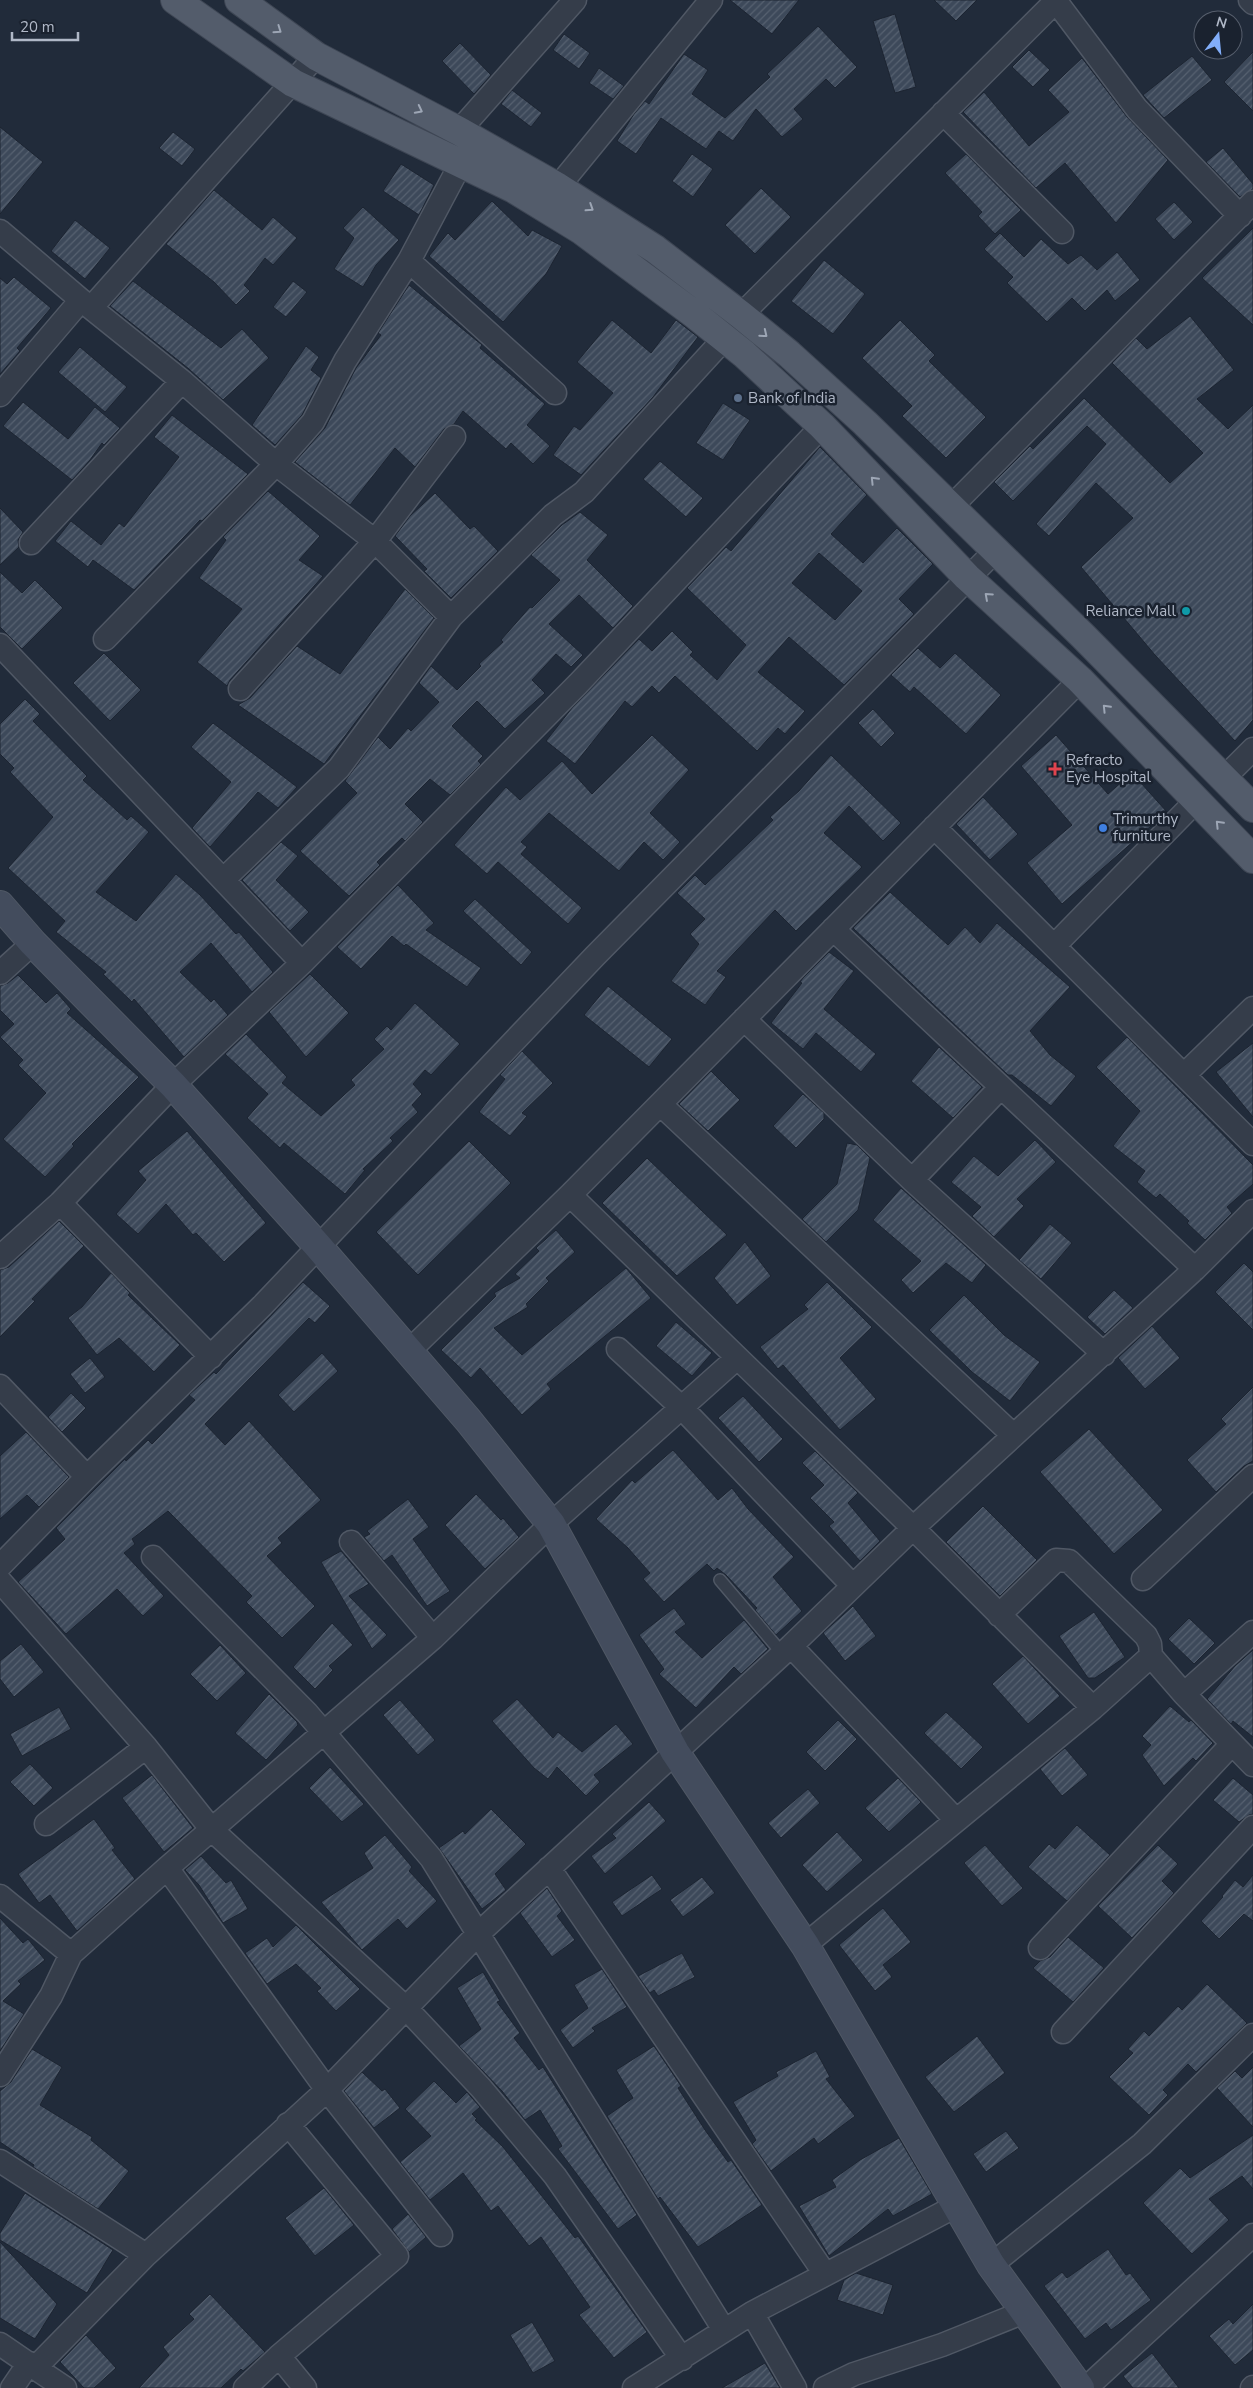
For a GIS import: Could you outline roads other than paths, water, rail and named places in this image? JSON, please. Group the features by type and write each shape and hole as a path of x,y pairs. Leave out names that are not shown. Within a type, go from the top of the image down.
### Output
{"main road":[{"path":"175,0 292,83 514,189 581,230 694,314 822,426 967,578 1080,680 1253,859"},
{"path":"246,2 316,56 459,131 558,187 655,250 741,315 789,354 865,423 1083,636 1253,808"}],"street":[{"path":"459,131 575,0"},
{"path":"558,187 711,0"},
{"path":"741,315 1056,0 1137,109 1246,209 951,507"},
{"path":"1250,0 1253,3"},
{"path":"0,395 316,56"},
{"path":"943,113 1062,232"},
{"path":"105,639 276,464 312,422 345,361 409,260 461,163"},
{"path":"0,231 86,304 182,380 276,464 375,541 451,616"},
{"path":"409,260 555,392"},
{"path":"224,878 339,768 451,616 553,514 584,492 724,339"},
{"path":"30,543 182,380"},
{"path":"0,1257 60,1203 173,1085 302,963 578,684 822,426"},
{"path":"240,689 375,541 454,437"},
{"path":"0,1566 87,1478 212,1357 595,956 995,551"},
{"path":"0,646 224,878 302,963"},
{"path":"408,1352 570,1195 1080,680"},
{"path":"1223,779 1253,749"},
{"path":"1054,946 1196,801"},
{"path":"934,827 1253,1144"},
{"path":"0,905 33,943 173,1085 318,1245 468,1420 551,1524 675,1752 805,1945 992,2265 1080,2388"},
{"path":"833,929 1195,1270"},
{"path":"0,973 33,943"},
{"path":"1184,1075 1253,1008"},
{"path":"744,1019 912,1180 1104,1354"},
{"path":"912,1180 1000,1088"},
{"path":"660,1104 1014,1435"},
{"path":"570,1195 914,1528 1092,1708"},
{"path":"60,1203 212,1357"},
{"path":"12,2388 32,2365 146,2255 327,2090 479,1933 787,1649 1014,1435 1195,1270 1253,1211"},
{"path":"618,1349 681,1407 852,1586"},
{"path":"0,2075 51,1996 71,1954 167,1868 433,1638 551,1524 737,1358"},
{"path":"0,1386 87,1478"},
{"path":"1143,1579 1253,1476"},
{"path":"351,1542 433,1638"},
{"path":"153,1557 307,1713 431,1858 724,2330"},
{"path":"999,1615 1056,1560 1069,1561 1146,1636 1150,1644 1151,1656 1231,1745 1253,1765"},
{"path":"0,1582 146,1747 212,1830 406,2008 481,2088 555,2176 682,2359"},
{"path":"1184,1694 1253,1632"},
{"path":"787,1649 956,1820"},
{"path":"805,1945 1092,1708 1151,1656"},
{"path":"1040,1948 1231,1745"},
{"path":"46,1824 146,1747"},
{"path":"1063,2032 1253,1828"},
{"path":"167,1868 327,2090 441,2235"},
{"path":"549,1868 824,2274"},
{"path":"0,1896 71,1954"},
{"path":"992,2265 1142,2144 1253,2035"},
{"path":"245,2388 279,2356 397,2256 288,2124"},
{"path":"0,2161 146,2255"},
{"path":"634,2388 752,2313 958,2205"},
{"path":"1086,2388 1253,2235"},
{"path":"825,2388 854,2374 942,2345 1024,2312"},
{"path":"752,2313 795,2388"},
{"path":"0,2344 64,2388"},
{"path":"279,2356 305,2388"}],"lane":[{"path":"720,1580 787,1649"}],"place":[{"name":"Bank of India","path":"738,398"},
{"name":"Reliance Mall","path":"1186,611"},
{"name":"Refracto Eye Hospital","path":"1055,769"},
{"name":"Trimurthy furniture","path":"1103,828"}]}
